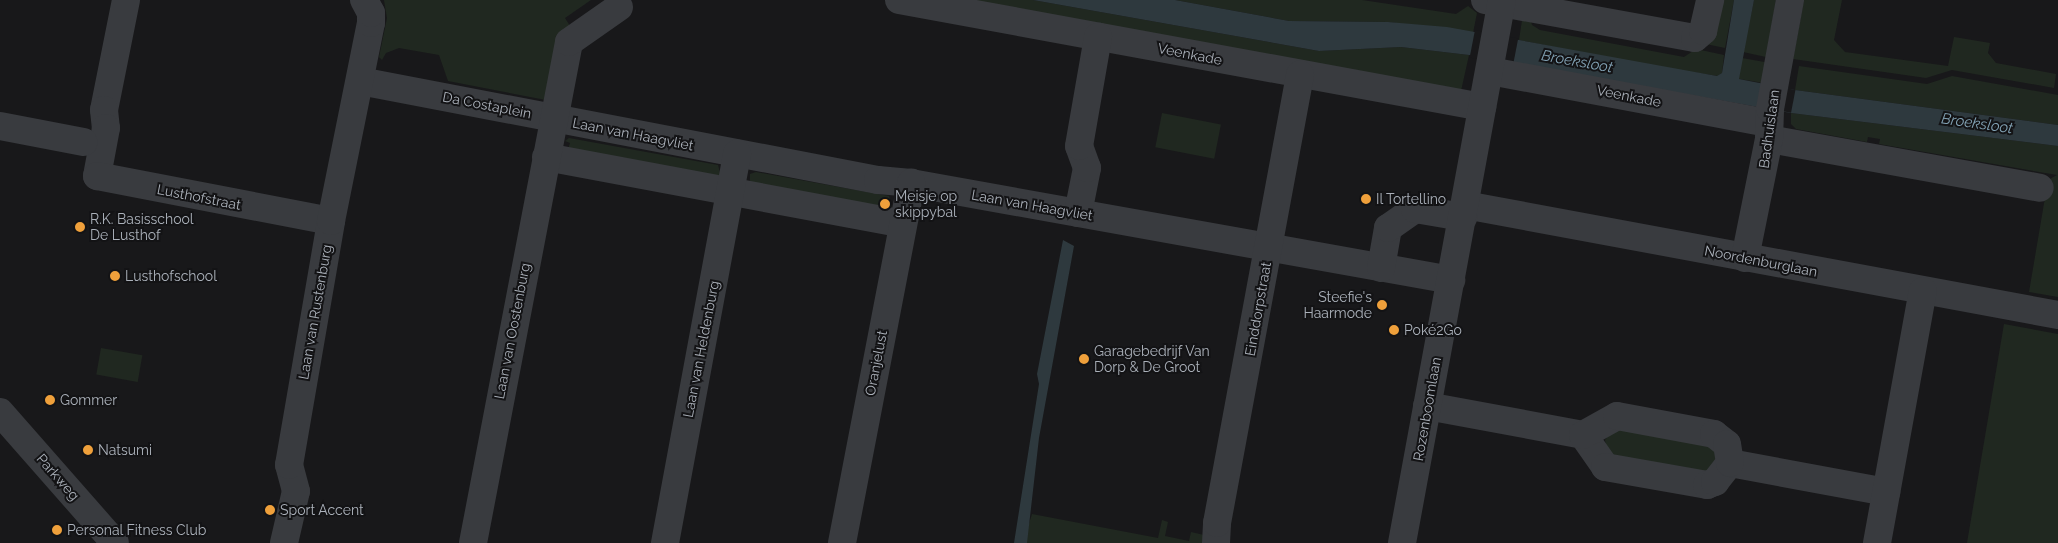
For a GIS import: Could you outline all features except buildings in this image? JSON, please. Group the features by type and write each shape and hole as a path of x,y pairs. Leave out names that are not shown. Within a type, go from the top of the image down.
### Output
{"street":[{"path":"0,126 93,144 106,128 104,110 126,0"},
{"name":"Veenkade","path":"899,0 1482,108"},
{"path":"1497,6 1695,38 1703,31 1710,0"},
{"name":"Badhuislaan","path":"1745,258 1790,0"},
{"path":"360,81 371,23 366,2"},
{"name":"Rozenboomlaan","path":"1402,543 1490,68 1497,6"},
{"path":"554,120 569,42 619,7"},
{"path":"1078,213 1087,168 1079,146 1098,37"},
{"name":"Veenkade","path":"1490,68 1771,114 2040,188"},
{"name":"Einddorpstraat","path":"1216,543 1217,523 1300,75"},
{"name":"Da Costaplein","path":"360,81 554,120"},
{"name":"Laan van Rustenburg","path":"284,543 296,491 288,464 331,222 360,81"},
{"name":"Laan van Haagvliet","path":"554,120 878,180 911,183 1451,280"},
{"name":"Laan van Oostenburg","path":"473,543 554,120"},
{"name":"Lusthofstraat","path":"93,144 97,176 331,222"},
{"name":"Laan van Heldenburg","path":"664,543 737,154"},
{"path":"546,157 903,224"},
{"name":"Oranjelust","path":"842,543 911,183"},
{"path":"1381,268 1388,228 1415,209 1464,211"},
{"name":"Noordenburglaan","path":"1464,211 1745,258 2058,315"},
{"path":"1877,543 1923,291"},
{"path":"1427,406 1583,435 1617,416 1714,434 1727,444 1730,463 1720,478 1707,484 1605,467 1583,435"},
{"name":"Parkweg","path":"0,412 115,543"},
{"path":"1730,463 1886,492"}],"shaded area":[{"path":"384,0 591,0 565,18 572,29 551,101 448,81 439,55 399,48 386,53 382,60 379,57 387,18"},
{"path":"959,0 1033,0 1319,51 1401,47 1469,55 1461,91"},
{"path":"1175,0 1362,0 1456,14 1468,6 1477,13 1473,33 1388,22 1289,21"},
{"path":"1715,0 1734,0 1725,48 1701,43"},
{"path":"1754,0 1776,0 1766,57 1743,52"},
{"path":"1804,0 1842,0 1834,40 1845,52 1948,66 1954,37 1990,43 1988,53 1996,63 2056,74 2054,88 1952,70 1926,78 1793,59"},
{"path":"1530,18 1532,25 1540,30 1684,57 1696,49 1724,55 1722,73 1718,76 1645,65 1519,40 1522,20"},
{"path":"1742,58 1769,63 1765,83 1738,79"},
{"path":"1799,66 1927,84 1952,76 2058,95 2058,125 1795,90"},
{"path":"1162,113 1221,124 1214,159 1155,147"},
{"path":"1791,113 2058,146 2058,297 2029,292 2048,180 2057,175 1879,144 1880,139 1868,137 1867,142 1796,129 1791,124"},
{"path":"569,138 718,165 720,173 718,177 567,152 570,143 565,141"},
{"path":"756,172 889,196 892,207 887,211 750,185 750,174"},
{"path":"2004,324 2058,334 2058,543 1967,543"},
{"path":"101,348 142,355 138,382 96,375"},
{"path":"1620,429 1707,444 1715,452 1716,461 1711,469 1703,472 1614,456 1607,450 1605,440 1611,431"},
{"path":"1032,514 1158,538 1162,520 1168,522 1165,536 1189,541 1191,532 1204,535 1202,543 1023,543"}],"water":[{"name":"Broeksloot","path":"1033,0 1175,0 1289,21 1388,22 1447,27 1717,76 1722,73 1734,0 1754,0 1739,79 1795,90 2058,125 2058,146 1791,113 1469,55 1401,47 1319,51"},
{"path":"1063,240 1074,246 1039,438 1027,543 1014,543 1039,384 1037,374"}],"pier":[{"path":"1475,30 1518,38 1513,66 1470,57"},
{"path":"1764,84 1795,90 1791,113 1760,107"}],"place":[{"name":"Il Tortellino","path":"1366,199"},
{"name":"Meisje op skippybal","path":"885,204"},
{"name":"R.K. Basisschool De Lusthof","path":"80,227"},
{"name":"Lusthofschool","path":"115,276"},
{"name":"Steefie's Haarmode","path":"1382,305"},
{"name":"Poké2Go","path":"1394,330"},
{"name":"Garagebedrijf Van Dorp & De Groot","path":"1084,359"},
{"name":"Gommer","path":"50,400"},
{"name":"Natsumi","path":"88,450"},
{"name":"Sport Accent","path":"270,510"},
{"name":"Personal Fitness Club","path":"57,530"}]}
